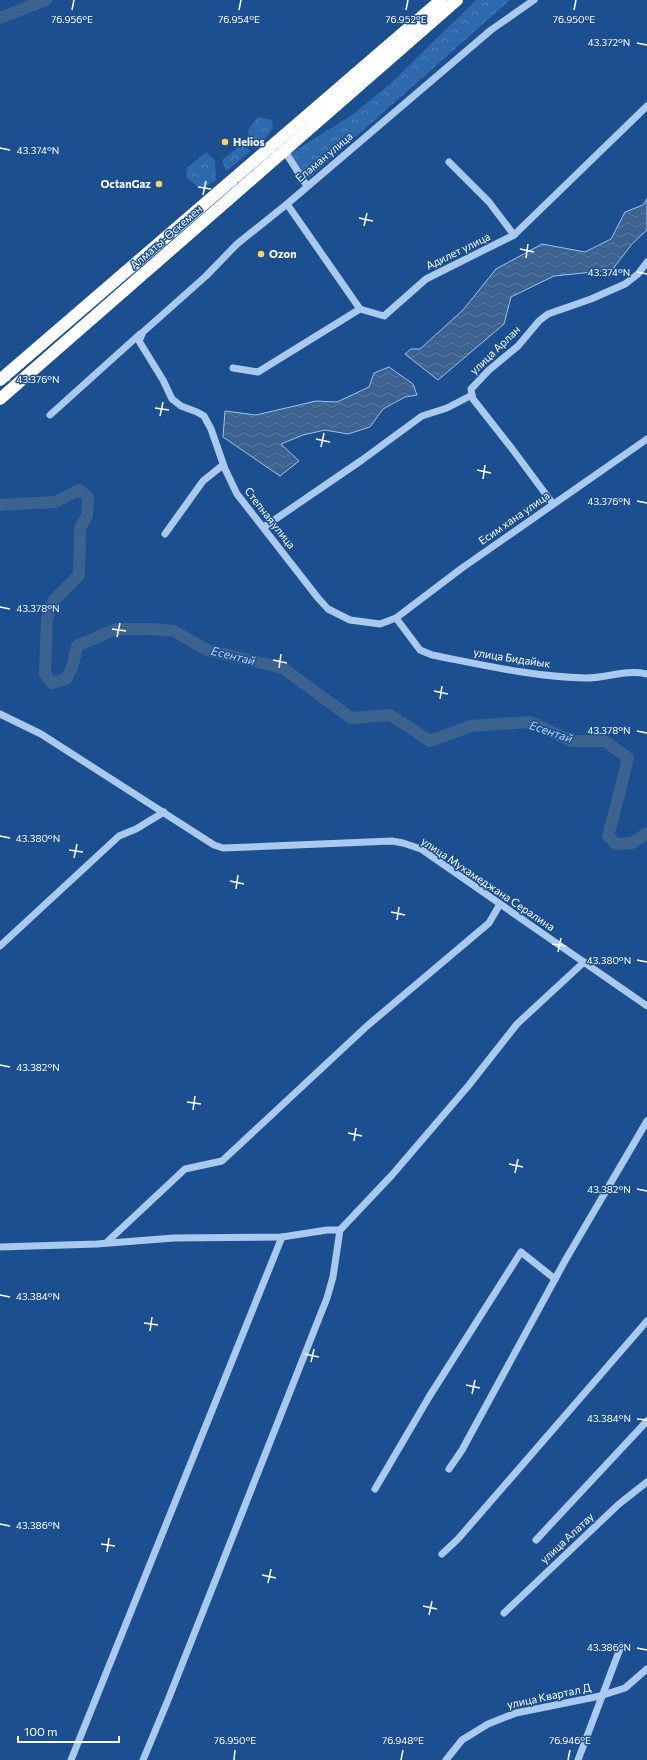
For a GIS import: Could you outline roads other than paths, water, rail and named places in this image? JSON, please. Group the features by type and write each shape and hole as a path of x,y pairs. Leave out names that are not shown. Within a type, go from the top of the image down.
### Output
{"highway":[{"name":"Алматы-Өскемен","path":"0,380 441,0"},
{"name":"Алматы-Өскемен","path":"0,399 457,0"}],"street":[{"name":"Еламан улица","path":"139,342 143,332 206,276 237,244 287,204 491,30 534,0"},
{"name":"Адилет улица","path":"360,309 384,316 426,279 514,235 647,106"},
{"path":"284,150 307,186"},
{"path":"449,162 489,202 514,235"},
{"path":"233,368 258,372 360,309 287,204"},
{"name":"улица Арлан","path":"472,395 471,389 489,370 518,346 539,321 548,314 591,299 625,284 638,274 647,262"},
{"path":"50,415 143,332"},
{"name":"Степная улица","path":"139,342 163,380 172,399 181,406 204,416 211,429 223,465 237,494 328,609 350,620 366,623 380,624 396,618"},
{"path":"264,527 362,460 422,416 447,408 472,395 472,399 513,450 553,504"},
{"name":"Есим хана улица","path":"396,618 462,568 647,439"},
{"path":"165,534 203,481 223,465"},
{"name":"улица Бидайык","path":"396,618 420,650 432,655 550,676 588,678 620,672 644,673"},
{"name":"улица Мухамеджана Сералина","path":"0,714 41,734 214,845 223,848 392,841 421,849 647,1006"},
{"path":"0,946 119,836 136,829 164,812"},
{"path":"107,1242 185,1169 222,1161 367,1026 489,923 500,904"},
{"path":"143,1760 174,1686 327,1298 334,1277 340,1230 392,1175 517,1024 584,962"},
{"path":"449,1469 462,1450 555,1279 647,1121"},
{"path":"0,1246 174,1238 282,1237 327,1230 340,1230"},
{"path":"71,1760 282,1237"},
{"path":"375,1489 429,1397 521,1252 555,1279"},
{"path":"442,1554 458,1539 647,1321"},
{"path":"536,1540 647,1421"},
{"name":"улица Алатау","path":"504,1613 619,1504 647,1482"},
{"path":"578,1760 600,1696 620,1646"},
{"name":"улица Квартал Д","path":"446,1760 462,1740 488,1724 516,1713 600,1696 625,1688 647,1669"}],"water":[{"path":"647,199 647,230 632,244 612,270 554,276 511,297 504,324 438,380 405,354 411,349 420,349 463,310 496,269 542,244 585,252 611,239 625,212 643,205"},
{"path":"389,367 413,384 417,395 405,397 383,409 370,427 348,434 325,430 303,435 281,444 299,461 280,476 223,437 225,411 256,415 316,401 337,402 369,387 374,373"}],"waterway":[{"path":"0,18 46,0"},
{"name":"Есентай","path":"0,505 55,502 79,490 88,497 87,516 80,528 79,575 53,601 47,619 45,674 52,683 66,679 73,665 77,646 116,629 152,629 174,631 207,650 283,668 351,718 390,715 430,741 471,726 530,722 572,741 605,741 628,758 608,836 616,844 632,843 647,833"}],"place":[{"name":"Helios","path":"225,142"},
{"name":"OctanGaz","path":"159,184"},
{"name":"Ozon","path":"261,254"}]}
